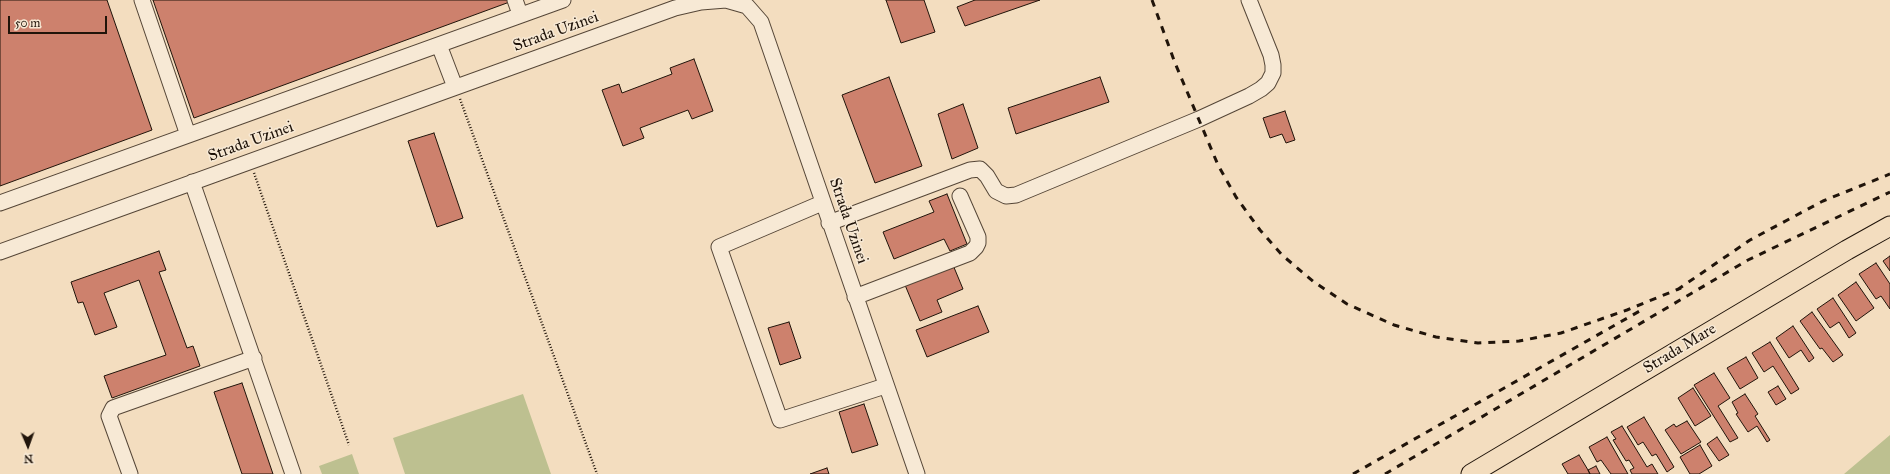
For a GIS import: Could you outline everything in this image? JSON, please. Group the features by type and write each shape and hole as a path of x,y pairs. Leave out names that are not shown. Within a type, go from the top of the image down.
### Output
{"main road":[{"name":"Strada Mare","path":"1471,474 1840,254 1890,226"}],"street":[{"path":"142,0 188,135"},
{"path":"515,0 520,14"},
{"path":"0,203 439,45 520,14 563,0"},
{"name":"Strada Uzinei","path":"0,252 675,8 701,2 726,0 747,3 761,22 885,386 917,474"},
{"path":"829,223 970,170 980,169 987,176 996,191 1006,196 1016,195 1199,120 1249,96 1262,89 1268,83 1273,65 1271,55 1249,0"},
{"path":"439,45 456,87"},
{"path":"192,182 293,474"},
{"path":"855,297 970,253 978,243 978,237 960,196"},
{"path":"822,203 719,247 780,420 885,386"},
{"path":"130,474 109,416 113,408 254,358"}],"path":[{"path":"456,87 597,474"},
{"path":"250,161 349,445"}],"green space":[{"path":"523,394 551,474 405,474 393,438"},
{"path":"1890,435 1890,474 1844,474"},
{"path":"352,454 359,474 322,474 319,466"}],"building":[{"path":"0,0 107,0 152,130 0,186"},
{"path":"153,0 515,0 194,118"},
{"path":"886,0 924,0 935,32 901,43"},
{"path":"975,0 1040,0 965,26 957,7"},
{"path":"694,59 713,111 692,119 688,110 640,128 644,138 623,146 602,90 619,84 622,93 672,74 670,68"},
{"path":"889,77 922,166 875,183 842,95"},
{"path":"1100,77 1109,102 1016,134 1008,108"},
{"path":"963,104 978,148 952,159 938,114"},
{"path":"1285,111 1295,140 1286,143 1282,134 1270,138 1263,118"},
{"path":"434,133 463,218 437,227 408,141"},
{"path":"947,194 967,244 950,251 944,239 894,259 883,232 934,212 929,201"},
{"path":"159,251 166,270 159,272 187,348 193,346 200,366 112,398 104,376 166,355 139,280 104,293 117,327 95,335 83,302 78,303 71,282"},
{"path":"1890,256 1890,271 1883,261"},
{"path":"1876,263 1890,284 1890,309 1881,296 1876,299 1859,274"},
{"path":"953,265 963,289 937,300 942,312 920,321 905,285"},
{"path":"1856,282 1874,308 1856,321 1838,295"},
{"path":"1833,298 1856,333 1849,338 1839,322 1830,328 1817,309"},
{"path":"978,306 989,332 927,357 916,330"},
{"path":"1812,312 1843,355 1833,362 1822,348 1820,349 1800,321"},
{"path":"789,322 801,358 780,365 768,328"},
{"path":"1793,326 1814,358 1809,362 1801,350 1789,358 1776,338"},
{"path":"1770,342 1799,389 1791,394 1773,366 1764,372 1752,353"},
{"path":"1746,357 1758,378 1740,389 1727,368"},
{"path":"1714,373 1730,398 1718,406 1738,438 1730,442 1694,385"},
{"path":"242,383 273,474 242,474 214,392"},
{"path":"1778,386 1786,399 1776,405 1768,392"},
{"path":"1693,388 1711,416 1695,426 1678,398"},
{"path":"1745,394 1758,414 1755,416 1770,440 1767,442 1757,426 1748,432 1736,414 1738,413 1732,402"},
{"path":"864,404 878,445 852,453 839,412"},
{"path":"1644,417 1674,467 1667,472 1656,454 1652,456 1643,442 1638,445 1627,427"},
{"path":"1687,421 1701,442 1681,454 1665,430 1674,424 1676,427"},
{"path":"1622,426 1647,467 1652,464 1658,474 1632,474 1630,470 1634,468 1629,460 1626,461 1613,440 1616,439 1611,432"},
{"path":"1607,437 1628,474 1611,474 1601,460 1597,462 1589,447"},
{"path":"1717,437 1729,455 1719,461 1707,444"},
{"path":"1700,445 1712,466 1699,474 1690,474 1680,457"},
{"path":"1579,455 1590,474 1568,474 1562,464"},
{"path":"1596,466 1600,474 1590,474 1588,470"},
{"path":"827,468 829,474 810,474"}],"railway":[{"path":"1152,0 1175,63 1218,165 1236,197 1260,230 1282,255 1314,282 1347,304 1394,325 1436,337 1478,343 1519,341 1561,333 1627,310 1681,288"},
{"path":"1677,290 1750,240 1823,201 1890,174"},
{"path":"1385,474 1748,260 1890,192"},
{"path":"1353,474 1645,308"}]}
